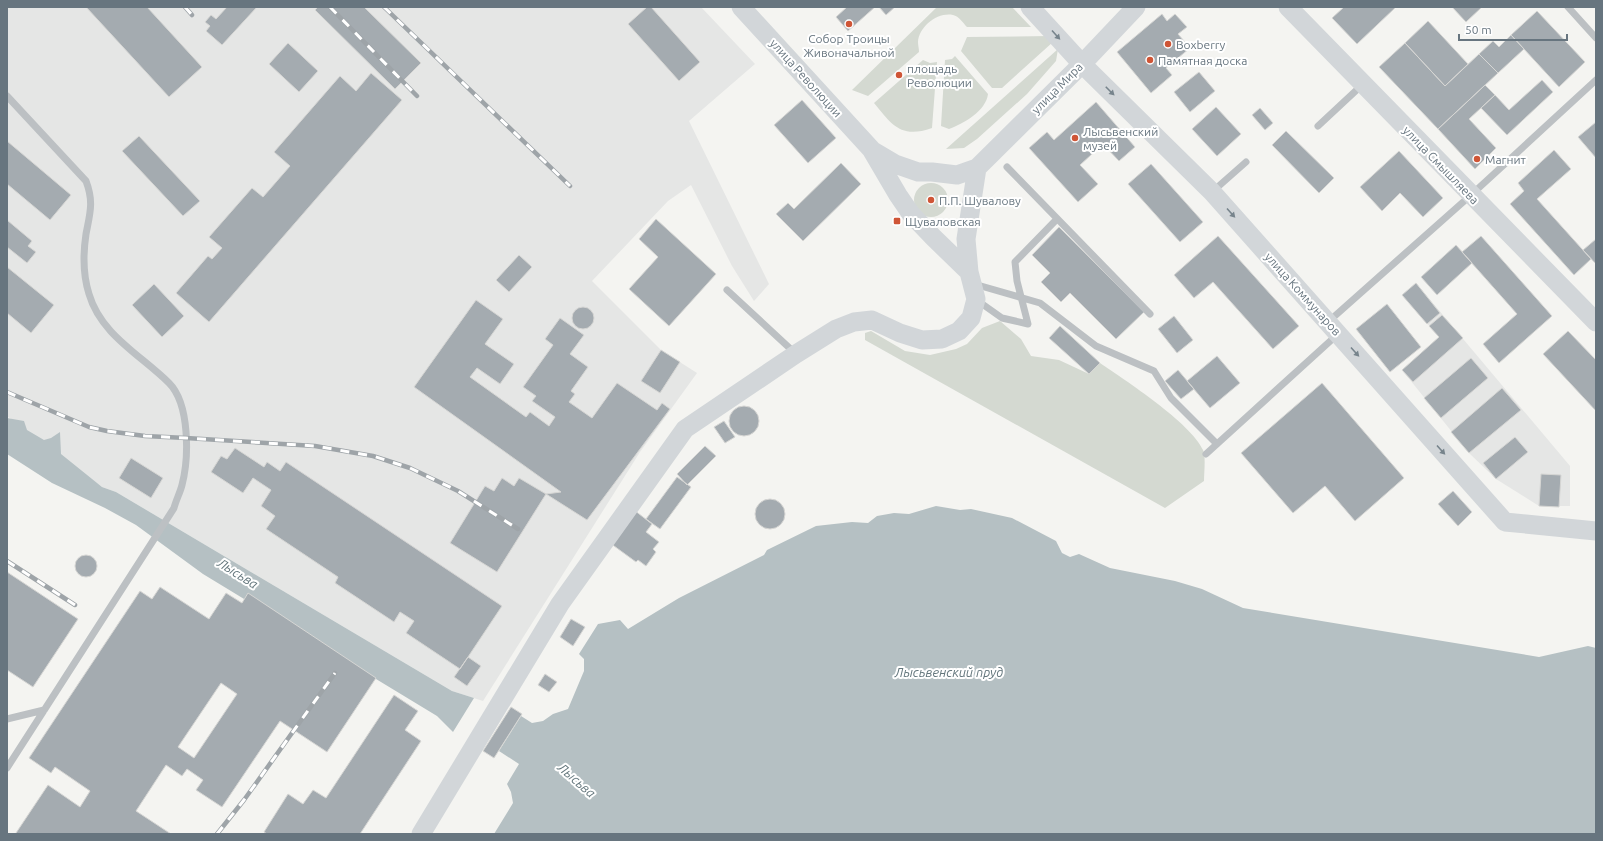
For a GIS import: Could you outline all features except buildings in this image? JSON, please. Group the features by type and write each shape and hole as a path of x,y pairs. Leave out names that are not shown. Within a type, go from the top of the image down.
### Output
{"street":[{"name":"улица Революции","path":"741,7 871,149"},
{"name":"улица Коммунаров","path":"1030,7 1082,64 1212,192 1505,522 1596,531"},
{"name":"улица Мира","path":"977,168 1082,64 1136,7"},
{"name":"улица Смышляева","path":"1288,7 1596,322"},
{"path":"421,834 560,604 685,429 796,354 836,329 854,322 872,320 900,333 922,340 942,339 959,331 971,318 973,285 966,239 977,168 957,175 918,172 895,164 871,149"},
{"path":"871,149 911,214 973,285"}],"lane":[{"path":"1568,7 1596,38"},
{"path":"1206,454 1333,328 1471,195 1596,80"},
{"path":"1318,126 1362,84"},
{"path":"7,96 74,166 86,181 90,190 92,208 86,234 84,260 85,278 89,295 96,311 117,339 170,384 180,399 186,438 185,464 182,485 174,508 7,768"},
{"path":"1212,192 1246,162"},
{"path":"1007,167 1150,314"},
{"path":"973,285 1002,318 1028,324 1021,298 1015,262 1057,219"},
{"path":"973,285 1040,304 1096,346 1154,371 1171,398 1217,444"},
{"path":"728,290 796,354"},
{"path":"7,719 44,710"}],"shaded area":[{"path":"7,7 701,7 755,64 689,121 769,284 754,301 732,266 691,185 668,201 592,281 661,350 697,373 640,452 483,701 452,691 116,492 102,487 7,416"},
{"path":"937,7 1012,7 1031,27 967,27 959,18 953,15 935,18 925,26 919,36 919,52 868,96 852,90"},
{"path":"1050,36 1053,42 1002,88 992,88 961,51 967,37"},
{"path":"1058,49 1056,61 1027,94 977,139 964,148 946,149"},
{"path":"955,56 988,94 983,106 973,116 961,124 949,129 941,126 945,60 952,59"},
{"path":"923,60 930,63 937,62 932,128 912,132 905,131 898,128 886,118 874,103"},
{"path":"931,183 943,188 948,200 943,212 931,217 919,212 914,200 919,188"},
{"path":"1416,283 1570,466 1570,506 1539,506 1496,479 1469,453 1402,370 1439,337 1402,295"},
{"path":"1000,321 1021,339 1031,356 1059,360 1089,374 1100,363 1172,415 1196,439 1203,450 1205,460 1204,481 1165,508 865,340 865,333 871,331 905,351 930,355 956,349 967,344 982,328"}],"water":[{"name":"Лысьва","path":"7,418 24,421 27,430 44,440 51,438 60,432 61,454 102,487 116,492 452,691 474,698 453,732 437,716 203,574 136,525 105,508 52,483 7,454"},
{"name":"Лысьвенский пруд","path":"936,506 960,510 971,509 1012,518 1056,541 1062,553 1070,557 1079,554 1110,568 1175,581 1202,589 1243,608 1539,657 1588,646 1596,648 1596,834 494,834 513,803 511,792 507,784 519,764 499,751 521,716 532,723 543,721 553,714 568,709 584,671 584,659 579,654 598,624 620,620 628,629 679,598 764,555 767,550 816,526 852,522 868,523 877,516 894,513 909,514"}],"railway":[{"path":"185,7 192,15"},
{"path":"330,7 417,96"},
{"path":"384,7 570,186"},
{"path":"7,392 89,427 107,431 145,436 315,446 373,456 410,468 458,491 518,529"},
{"path":"7,561 75,605"},
{"path":"217,834 244,800 335,673"}],"place":[{"name":"Собор Троицы Живоначальной","path":"849,24"},
{"name":"Boxberry","path":"1168,44"},
{"name":"Памятная доска","path":"1150,60"},
{"name":"площадь Революции","path":"899,75"},
{"name":"Лысьвенский музей","path":"1075,138"},
{"name":"Магнит","path":"1477,159"},
{"name":"П.П. Шувалову","path":"931,200"},
{"name":"Щуваловская","path":"897,221"}]}
